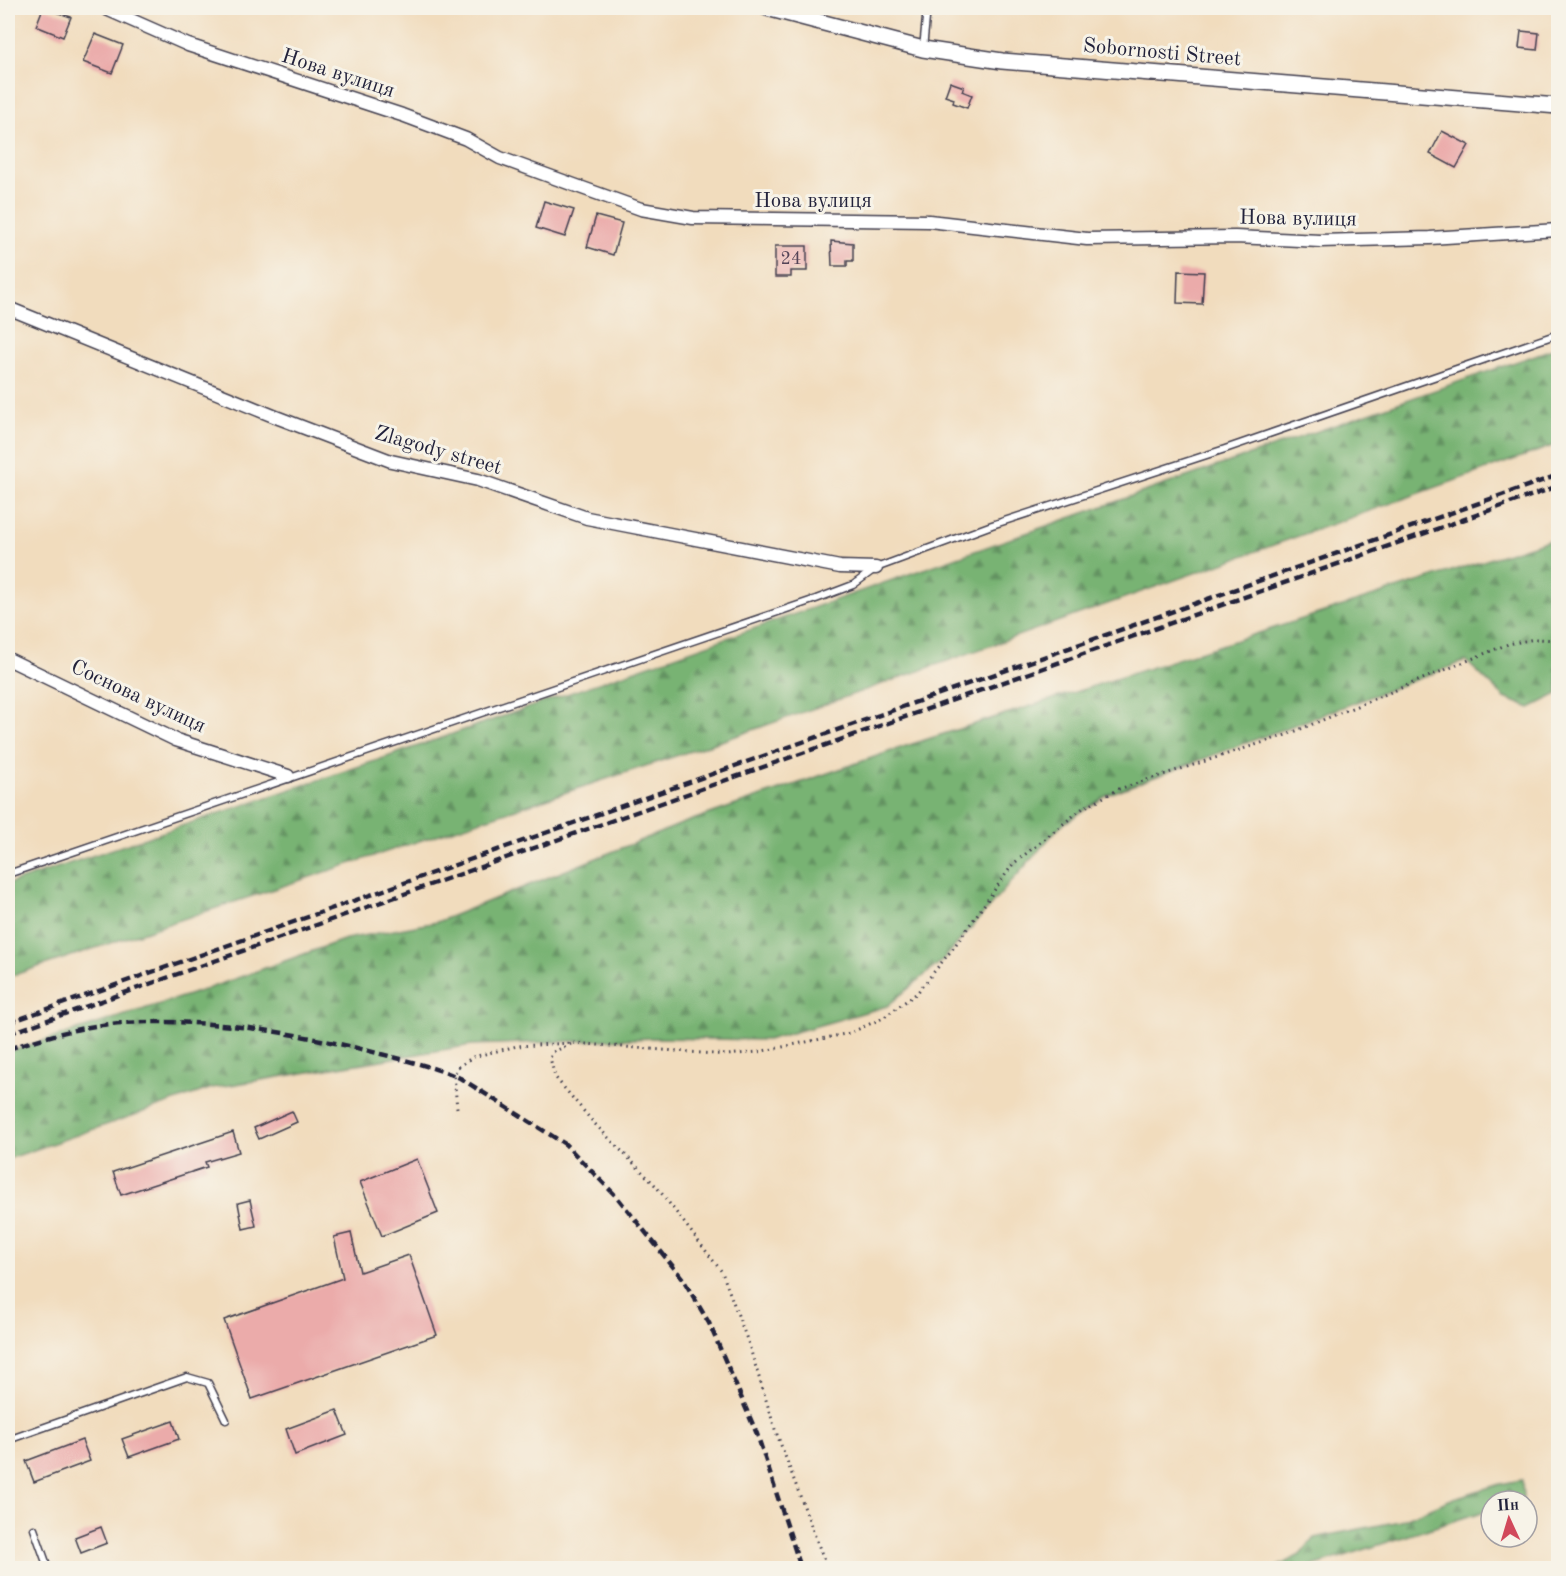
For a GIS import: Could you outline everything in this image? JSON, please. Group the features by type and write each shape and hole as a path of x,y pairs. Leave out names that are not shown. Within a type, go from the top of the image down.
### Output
{"street":[{"name":"Нова вулиця","path":"104,8 188,45 402,115 466,139 500,158 573,185 641,209 693,218 929,221 1087,239 1235,237 1320,241 1430,238 1558,230"},
{"name":"Sobornosti Street","path":"767,8 923,49 1002,61 1558,106"},
{"name":"Zlagody street","path":"8,308 254,409 391,461 478,480 587,518 840,567 876,568"},
{"name":"Соснова вулиця","path":"8,659 176,740 288,776"}],"lane":[{"path":"923,49 927,8"},
{"path":"8,874 288,776 317,771 524,697 816,599 853,585 876,568 992,525 1236,446 1558,334"},
{"path":"8,1440 187,1377 208,1383 226,1420"},
{"path":"33,1529 48,1569"}],"path":[{"path":"457,1108 454,1075 458,1067 473,1057 517,1046 573,1043 727,1055 758,1052 850,1033 883,1018 917,993 954,947 1013,864 1083,808 1119,789 1286,735 1508,644 1535,639 1558,640"},
{"path":"573,1043 553,1052 550,1066 555,1077 593,1122 656,1186 722,1272 749,1345 775,1429 827,1569"}],"green space":[{"path":"1558,347 1558,444 730,738 8,977 8,884 378,760"},
{"path":"1558,537 1558,694 1530,708 1505,698 1466,661 1109,794 1060,826 943,960 887,1006 767,1040 656,1038 472,1045 212,1088 8,1159 8,1052 201,991 346,939 437,922 684,823 906,746"},
{"path":"1522,1480 1522,1489 1484,1489"},
{"path":"1479,1490 1479,1513 1307,1568 1275,1568 1300,1555 1314,1538 1400,1521 1454,1498"}],"building":[{"path":"43,8 71,17 63,37 36,26"},
{"path":"1521,31 1539,33 1537,50 1519,48"},
{"path":"95,34 123,45 112,73 83,62"},
{"path":"950,82 964,87 962,91 972,95 967,108 953,103 954,99 945,96"},
{"path":"1442,131 1469,145 1456,168 1430,154"},
{"path":"544,201 574,210 565,237 536,228"},
{"path":"596,216 622,223 613,255 587,247"},
{"path":"831,241 853,243 853,261 847,261 847,266 832,266"},
{"path":"775,246 807,246 807,271 791,271 791,277 775,277"},
{"path":"1178,271 1204,272 1202,304 1177,303"},
{"path":"292,1111 297,1122 259,1139 254,1128"},
{"path":"233,1132 239,1152 205,1162 207,1167 121,1195 113,1172"},
{"path":"417,1159 438,1213 382,1236 360,1182"},
{"path":"250,1200 256,1226 243,1229 238,1203"},
{"path":"351,1233 360,1272 409,1255 437,1335 252,1399 224,1320 343,1278 334,1237"},
{"path":"337,1410 347,1435 295,1455 286,1429"},
{"path":"173,1421 179,1439 129,1457 122,1439"},
{"path":"82,1440 90,1461 34,1482 26,1461"},
{"path":"101,1527 107,1543 81,1553 75,1537"}],"railway":[{"path":"8,1023 1558,475"},
{"path":"8,1034 1558,486"},
{"path":"8,1049 79,1029 123,1023 187,1023 283,1033 377,1053 450,1074 565,1144 617,1197 683,1279 709,1323 757,1434 801,1568"}]}
